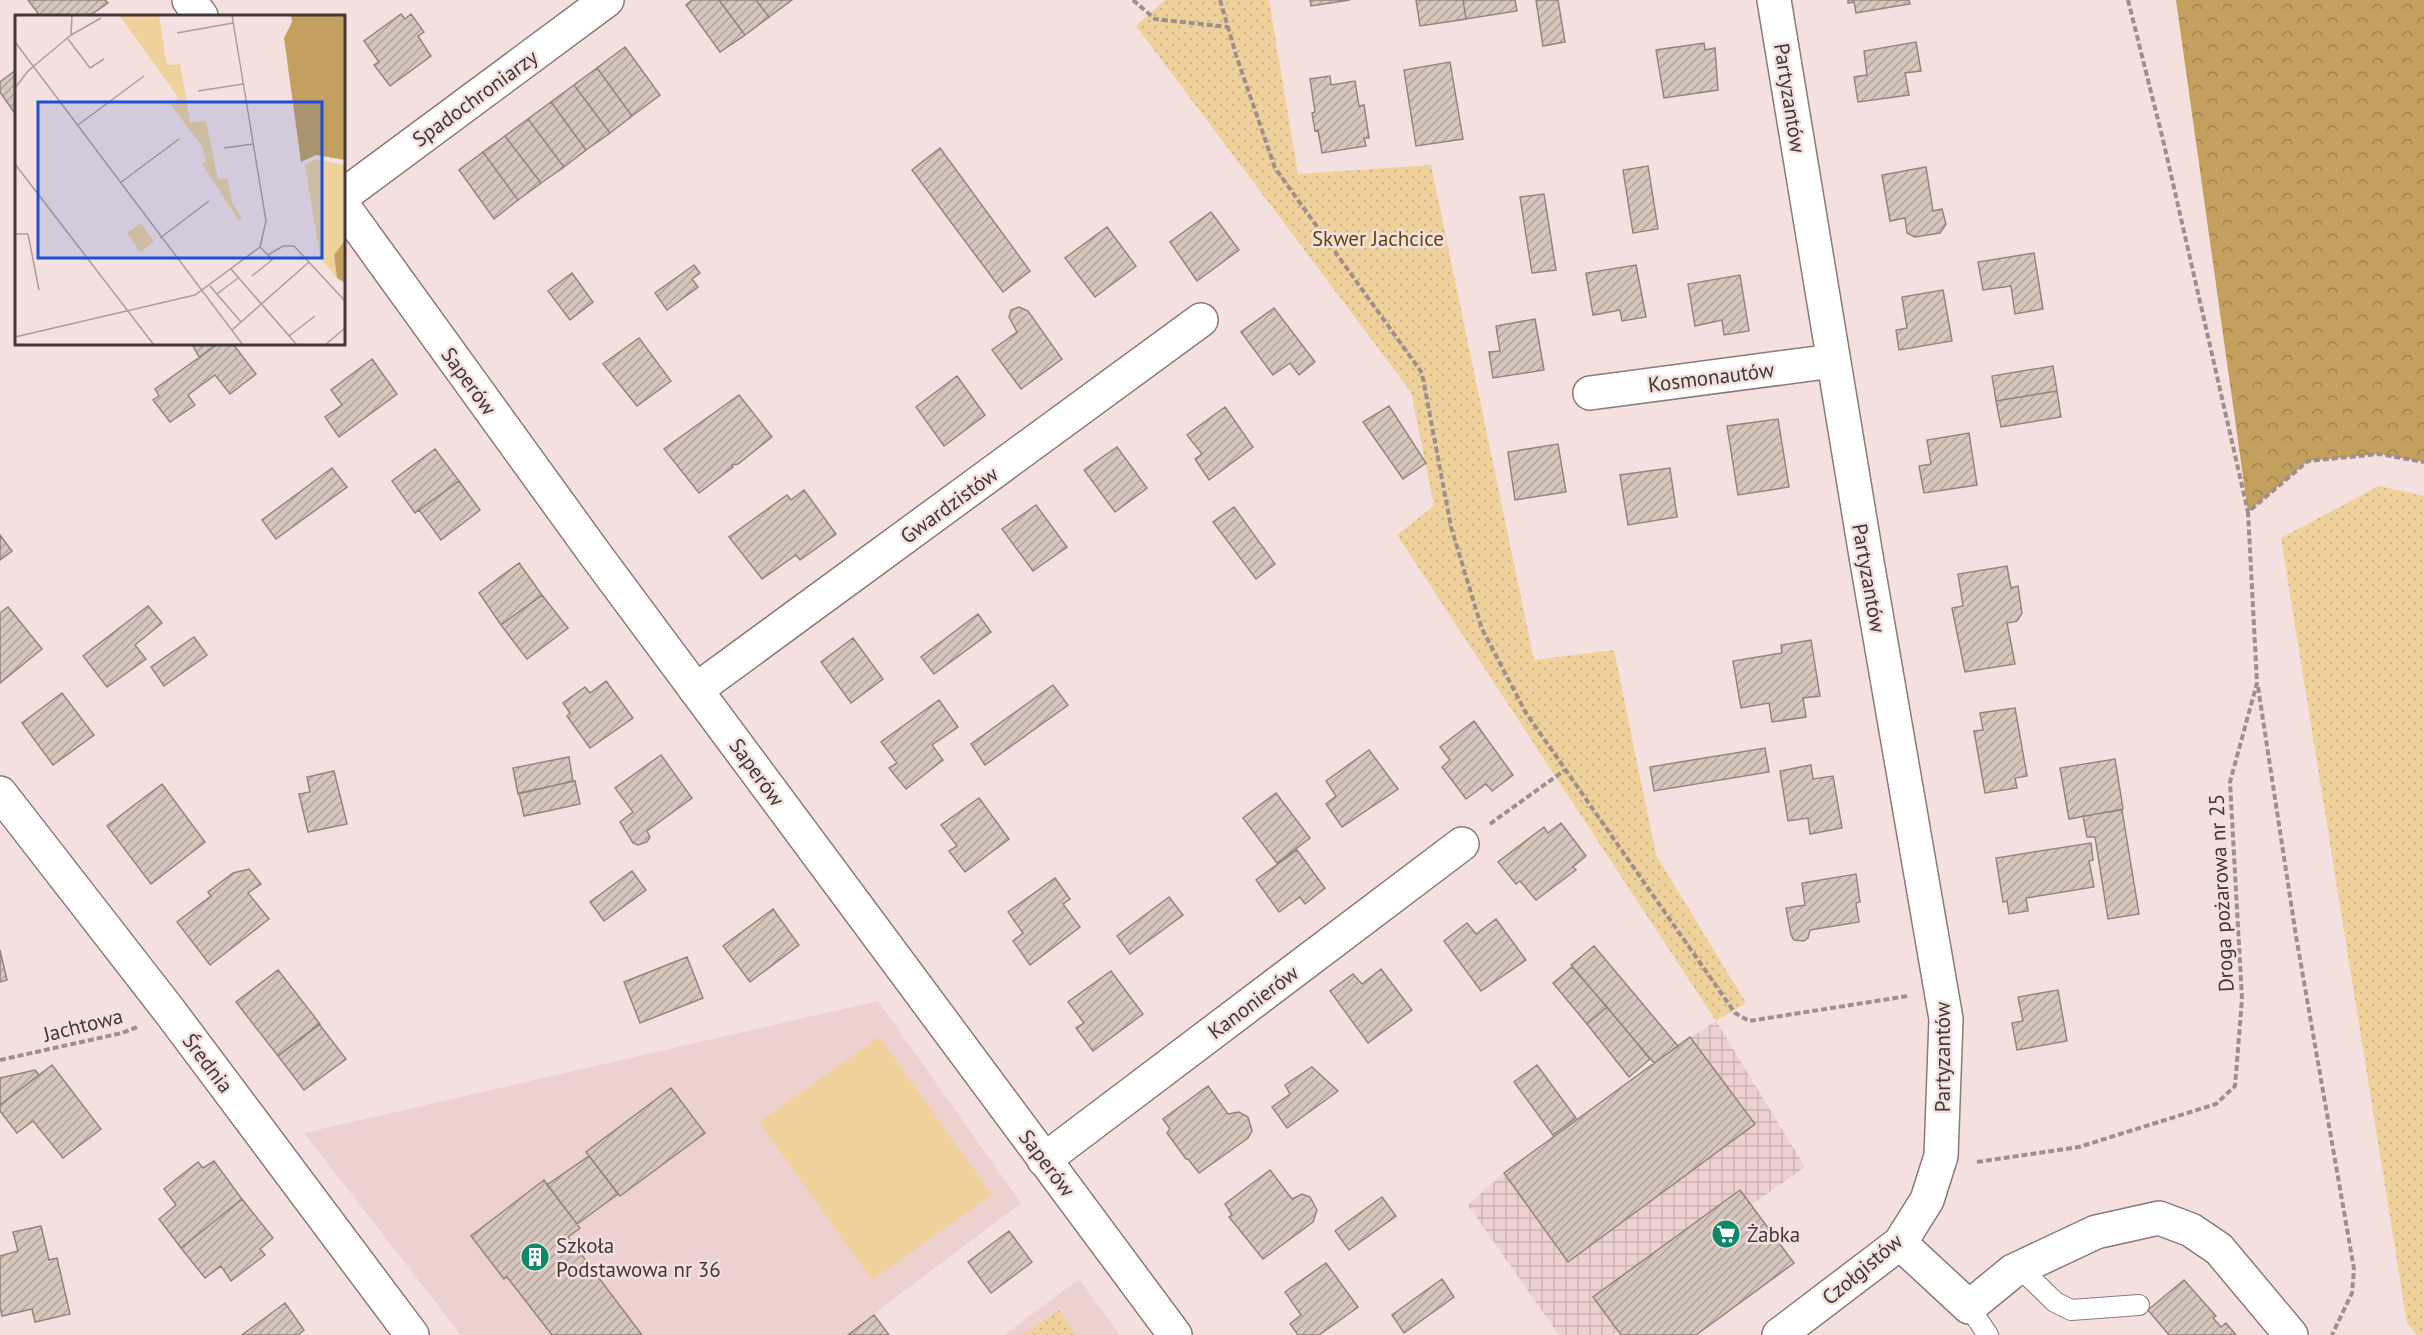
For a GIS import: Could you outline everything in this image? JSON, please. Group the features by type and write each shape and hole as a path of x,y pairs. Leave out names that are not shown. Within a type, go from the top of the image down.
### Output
{"street":[{"path":"189,0 200,15"},
{"name":"Spadochroniarzy","path":"345,194 607,0"},
{"name":"Partyzantów","path":"1774,0 1833,361 1946,1019 1939,1162"},
{"name":"Saperów","path":"345,208 588,544 1174,1335"},
{"name":"Gwardzistów","path":"696,690 1201,321"},
{"name":"Kosmonautów","path":"1590,393 1833,361"},
{"name":"Średnia","path":"0,793 171,1013 412,1335"},
{"name":"Kanonierów","path":"1044,1160 1462,844"},
{"name":"Czołgistów","path":"1779,1335 1900,1242 1927,1200 1939,1162"},
{"path":"1900,1242 1969,1307 2020,1268 2096,1232 2159,1218 2191,1230 2219,1249 2291,1335"}],"lane":[{"path":"2020,1268 2055,1302 2071,1310 2139,1305"},
{"path":"1969,1307 1988,1335"}],"path":[{"path":"1133,0 1155,20 1228,27"},
{"path":"1220,0 1275,168 1422,373 1451,527 1482,629 1526,713 1735,1013 1749,1021 1941,990"},
{"name":"Droga pożarowa nr 25","path":"1939,1162 2079,1147 2216,1104 2235,1086 2242,999 2230,782 2257,683 2248,512 2164,144 2128,0"},
{"path":"2248,512 2308,461 2379,454 2424,462"},
{"path":"2257,683 2296,936 2354,1269 2352,1293 2332,1335"},
{"path":"1462,844 1565,770"},
{"name":"Jachtowa","path":"0,1060 122,1033 171,1013"}],"shaded area":[{"path":"878,1001 1021,1203 846,1335 461,1335 304,1133"},
{"path":"1716,1021 1805,1167 1751,1205 1739,1190 1593,1297 1618,1331 1613,1335 1559,1335 1468,1205 1504,1173 1673,1049"},
{"path":"1079,1279 1120,1335 1004,1335"}],"green space":[{"name":"Skwer Jachcice","path":"1165,0 1269,0 1298,174 1431,165 1534,660 1614,650 1656,855 1746,1003 1716,1021 1397,535 1434,506 1411,392 1136,26"},
{"path":"2176,0 2424,0 2424,462 2379,454 2308,461 2248,512"},
{"path":"2379,486 2424,496 2424,1335 2417,1335 2407,1323 2281,538"},
{"path":"879,1037 992,1195 872,1280 759,1122"},
{"path":"1059,1310 1076,1335 1023,1335"}],"building":[{"path":"28,0 105,0 108,3 90,15 39,15"},
{"path":"692,0 719,0 745,35 720,52 686,5"},
{"path":"719,0 756,0 769,17 745,35"},
{"path":"756,0 792,0 769,17"},
{"path":"1310,0 1350,0 1311,6"},
{"path":"1416,0 1463,0 1466,19 1420,26"},
{"path":"1463,0 1515,0 1517,11 1466,19"},
{"path":"1536,0 1558,0 1565,42 1543,46"},
{"path":"1848,0 1909,0 1910,4 1856,13 1854,2 1848,3"},
{"path":"401,14 405,19 411,14 424,32 418,36 431,56 390,86 374,65 379,62 364,41"},
{"path":"1916,42 1921,71 1905,73 1909,95 1858,102 1854,77 1867,75 1864,51"},
{"path":"1704,43 1705,50 1715,48 1718,90 1664,98 1656,50"},
{"path":"625,47 660,95 632,116 597,68"},
{"path":"1450,62 1463,139 1416,146 1404,70"},
{"path":"597,68 632,116 610,133 574,85"},
{"path":"15,71 15,114 0,92 0,82"},
{"path":"1330,76 1331,85 1355,81 1359,106 1364,105 1369,138 1364,138 1366,146 1322,153 1312,113 1315,112 1310,79"},
{"path":"574,85 610,133 586,150 551,102"},
{"path":"551,102 586,150 564,167 528,119"},
{"path":"528,119 564,167 541,183 505,136"},
{"path":"505,136 541,183 518,200 483,152"},
{"path":"940,148 1030,271 1003,292 912,170"},
{"path":"483,152 518,200 494,219 459,170"},
{"path":"1648,166 1658,229 1633,233 1623,170"},
{"path":"1926,167 1933,211 1942,209 1946,224 1940,233 1915,237 1907,233 1905,218 1890,221 1882,175"},
{"path":"1544,194 1556,270 1532,273 1520,197"},
{"path":"1211,212 1239,250 1197,281 1170,242"},
{"path":"1107,227 1136,266 1095,297 1065,258"},
{"path":"2034,253 2043,309 2015,314 2011,286 1983,290 1978,262"},
{"path":"694,265 700,273 692,279 698,287 667,310 655,293"},
{"path":"1636,265 1646,317 1622,321 1620,310 1593,315 1586,273"},
{"path":"572,273 593,302 570,320 548,291"},
{"path":"1740,275 1749,331 1724,335 1722,320 1695,326 1688,284"},
{"path":"1943,290 1952,341 1899,350 1896,330 1907,328 1902,297"},
{"path":"1019,307 1028,311 1062,359 1021,389 992,350 1017,332 1009,317 1011,310"},
{"path":"1274,308 1315,362 1299,375 1290,363 1273,375 1241,332"},
{"path":"1535,319 1544,370 1493,378 1489,352 1500,351 1496,326"},
{"path":"639,338 671,381 637,406 603,364"},
{"path":"193,345 217,345 199,357"},
{"path":"217,345 234,345 256,374 230,394 215,375 188,395 195,405 170,422 153,400 159,396 155,389"},
{"path":"372,359 397,394 339,437 325,417 342,405 331,390"},
{"path":"2053,366 2057,391 1996,401 1992,376"},
{"path":"957,376 985,415 944,446 916,407"},
{"path":"2057,391 2061,417 2001,427 1996,401"},
{"path":"739,395 772,437 738,464 732,465 733,467 699,493 664,449"},
{"path":"1389,406 1426,463 1403,479 1363,422"},
{"path":"1225,407 1253,447 1209,480 1195,459 1202,454 1187,435"},
{"path":"1778,419 1789,487 1738,495 1727,426"},
{"path":"1969,433 1977,485 1924,493 1919,466 1931,464 1927,440"},
{"path":"1558,444 1566,492 1515,500 1508,452"},
{"path":"1117,447 1147,488 1115,512 1084,470"},
{"path":"435,449 459,481 415,513 392,481"},
{"path":"332,468 347,487 276,539 262,520"},
{"path":"1670,468 1677,517 1628,525 1620,475"},
{"path":"459,481 480,510 441,540 419,510"},
{"path":"804,490 836,534 800,560 796,555 762,579 729,537 787,495 791,500"},
{"path":"1036,505 1067,547 1033,571 1002,529"},
{"path":"1234,507 1275,564 1256,579 1213,522"},
{"path":"0,535 12,551 0,560"},
{"path":"519,563 542,595 501,625 479,593"},
{"path":"2007,566 2011,588 2018,586 2022,613 2017,621 2007,623 2015,664 1965,672 1952,608 1963,606 1958,574"},
{"path":"542,595 568,628 527,659 501,625"},
{"path":"148,606 162,623 135,645 146,659 107,687 83,656"},
{"path":"8,607 42,649 0,683 0,613"},
{"path":"978,614 991,632 934,674 921,657"},
{"path":"194,637 207,655 164,686 151,667"},
{"path":"853,638 883,679 851,703 821,662"},
{"path":"1811,640 1820,696 1803,698 1806,717 1772,722 1769,703 1741,708 1733,661 1782,653 1781,645"},
{"path":"606,681 633,718 590,748 567,716 570,713 563,703 585,687 590,693"},
{"path":"1053,685 1068,705 985,765 971,744"},
{"path":"62,693 94,735 53,765 22,723"},
{"path":"939,700 958,727 932,745 943,760 906,789 889,768 897,763 881,742"},
{"path":"2015,708 2027,776 2015,778 2017,788 1985,793 1974,731 1983,730 1980,713"},
{"path":"1474,721 1513,775 1492,791 1486,784 1466,799 1442,767 1450,760 1440,747"},
{"path":"1765,748 1769,772 1654,791 1650,767"},
{"path":"1369,750 1398,789 1342,827 1326,804 1336,796 1326,781"},
{"path":"661,755 692,798 647,831 650,837 647,842 638,845 633,843 620,822 633,812 615,788"},
{"path":"569,757 573,781 518,794 513,768"},
{"path":"2115,759 2123,809 2069,819 2060,768"},
{"path":"1811,765 1813,779 1833,776 1842,828 1810,834 1808,818 1788,821 1780,771"},
{"path":"334,771 347,824 308,832 299,794 310,792 307,777"},
{"path":"575,781 580,804 524,816 519,793"},
{"path":"162,784 205,842 151,884 107,826"},
{"path":"1276,793 1310,838 1277,863 1243,818"},
{"path":"979,798 1009,839 965,872 949,851 957,846 941,825"},
{"path":"2122,810 2139,914 2108,919 2095,837 2087,837 2083,816"},
{"path":"1561,823 1586,856 1573,867 1576,870 1536,900 1520,881 1516,884 1498,862 1544,827 1548,833"},
{"path":"2091,843 2093,860 2089,861 2094,887 2026,898 2028,911 2009,914 2007,901 2003,902 1996,858"},
{"path":"1297,850 1325,888 1305,904 1300,897 1279,912 1256,880"},
{"path":"249,869 261,884 248,893 269,919 210,965 177,922 211,896 208,892 233,873"},
{"path":"632,871 646,890 604,921 590,902"},
{"path":"1856,874 1860,902 1856,903 1859,922 1810,930 1808,938 1804,941 1794,940 1786,908 1805,905 1802,883"},
{"path":"1055,878 1070,899 1063,904 1080,927 1030,965 1013,941 1023,933 1008,912"},
{"path":"1169,897 1183,915 1130,954 1117,936"},
{"path":"773,909 799,945 750,982 723,946"},
{"path":"1496,919 1526,960 1481,991 1444,941 1467,923 1476,934"},
{"path":"1594,946 1678,1046 1654,1063 1571,965"},
{"path":"0,950 7,980 0,982"},
{"path":"687,957 703,998 640,1023 624,982"},
{"path":"1572,967 1607,1007 1587,1024 1553,983"},
{"path":"1381,969 1412,1010 1368,1043 1330,991 1353,974 1362,984"},
{"path":"278,970 320,1024 278,1056 236,1002"},
{"path":"1111,971 1143,1014 1093,1051 1076,1028 1084,1023 1068,1002"},
{"path":"2058,990 2067,1041 2017,1050 2012,1023 2023,1021 2018,997"},
{"path":"1607,1007 1650,1059 1629,1077 1587,1024"},
{"path":"319,1024 346,1059 304,1090 278,1056"},
{"path":"1690,1037 1755,1124 1568,1262 1504,1173"},
{"path":"52,1065 101,1129 63,1158 33,1121 17,1133 0,1111 0,1105"},
{"path":"1537,1065 1576,1118 1553,1135 1514,1082"},
{"path":"1312,1067 1338,1091 1287,1128 1272,1107 1290,1094 1285,1085"},
{"path":"35,1070 39,1075 0,1105 0,1078"},
{"path":"1208,1086 1228,1114 1239,1112 1248,1117 1252,1131 1248,1138 1199,1173 1167,1133 1170,1129 1163,1119"},
{"path":"671,1088 705,1133 620,1196 586,1152"},
{"path":"589,1156 618,1194 577,1224 547,1185"},
{"path":"214,1161 242,1199 181,1248 159,1219 176,1205 164,1189 198,1162 203,1168"},
{"path":"1270,1170 1292,1199 1302,1194 1310,1197 1317,1210 1313,1222 1263,1259 1229,1217 1232,1215 1225,1204"},
{"name":"Szkoła Podstawowa nr 36","path":"544,1180 580,1228 568,1237 642,1335 552,1335 507,1277 504,1279 471,1236"},
{"name":"Żabka","path":"1740,1190 1794,1263 1696,1335 1621,1335 1593,1297"},
{"path":"1382,1197 1396,1216 1349,1250 1335,1231"},
{"path":"242,1199 273,1238 260,1249 265,1255 231,1281 221,1266 205,1278 181,1248"},
{"path":"41,1226 49,1260 57,1258 70,1314 35,1322 32,1309 2,1316 0,1256 18,1251 13,1232"},
{"path":"1009,1231 1032,1262 991,1293 968,1262"},
{"path":"1326,1263 1358,1307 1319,1335 1298,1335 1290,1324 1301,1315 1285,1292"},
{"path":"1442,1279 1454,1297 1404,1333 1392,1315"},
{"path":"2184,1280 2216,1316 2213,1318 2221,1327 2226,1323 2236,1335 2169,1335 2148,1310"},
{"path":"285,1303 304,1330 298,1335 242,1335"},
{"path":"874,1315 889,1335 848,1335"}],"place":[{"name":"Żabka","path":"1726,1234"},
{"name":"Szkoła Podstawowa nr 36","path":"535,1257"}]}
